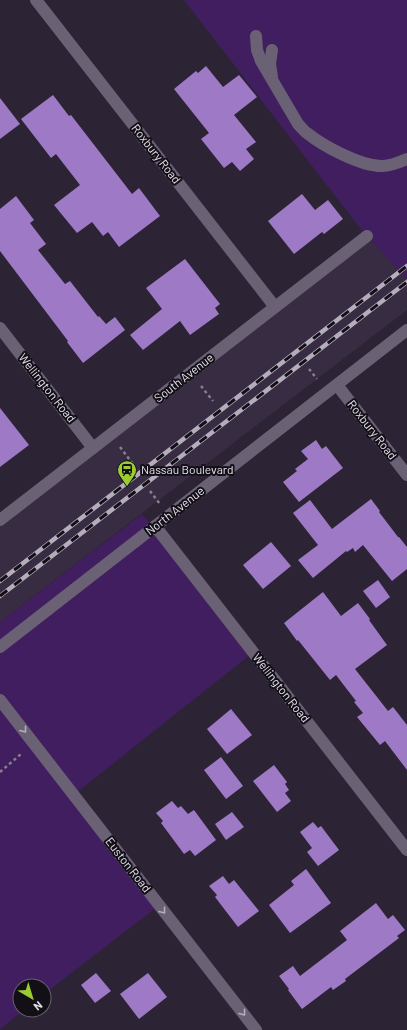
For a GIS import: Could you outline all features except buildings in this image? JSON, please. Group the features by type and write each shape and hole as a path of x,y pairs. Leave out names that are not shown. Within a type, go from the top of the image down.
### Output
{"street":[{"name":"Roxbury Road","path":"36,0 275,307"},
{"path":"256,36 257,50 261,61 298,124 305,132 316,140 345,155 370,165 384,166 396,164 407,159"},
{"path":"272,50 270,64 272,80"},
{"name":"South Avenue","path":"0,520 367,236"},
{"name":"Wellington Road","path":"0,328 93,448"},
{"name":"North Avenue","path":"0,647 407,330"},
{"name":"Roxbury Road","path":"337,385 407,475"},
{"name":"Wellington Road","path":"155,526 407,850"},
{"name":"Euston Road","path":"1,703 256,1030"}],"path":[{"path":"209,396 213,401"},
{"path":"110,435 133,464"}],"shaded area":[{"path":"184,0 407,0 407,279 363,232"},
{"path":"363,232 407,247 407,310 0,622 0,516"},
{"path":"142,514 251,654 71,797 157,907 52,988 52,978 12,978 12,1018 14,1018 0,1029 0,622"}],"railway":[{"path":"0,581 407,266"},
{"path":"0,596 407,282"}],"place":[{"name":"Nassau Boulevard","path":"127,487"}]}
